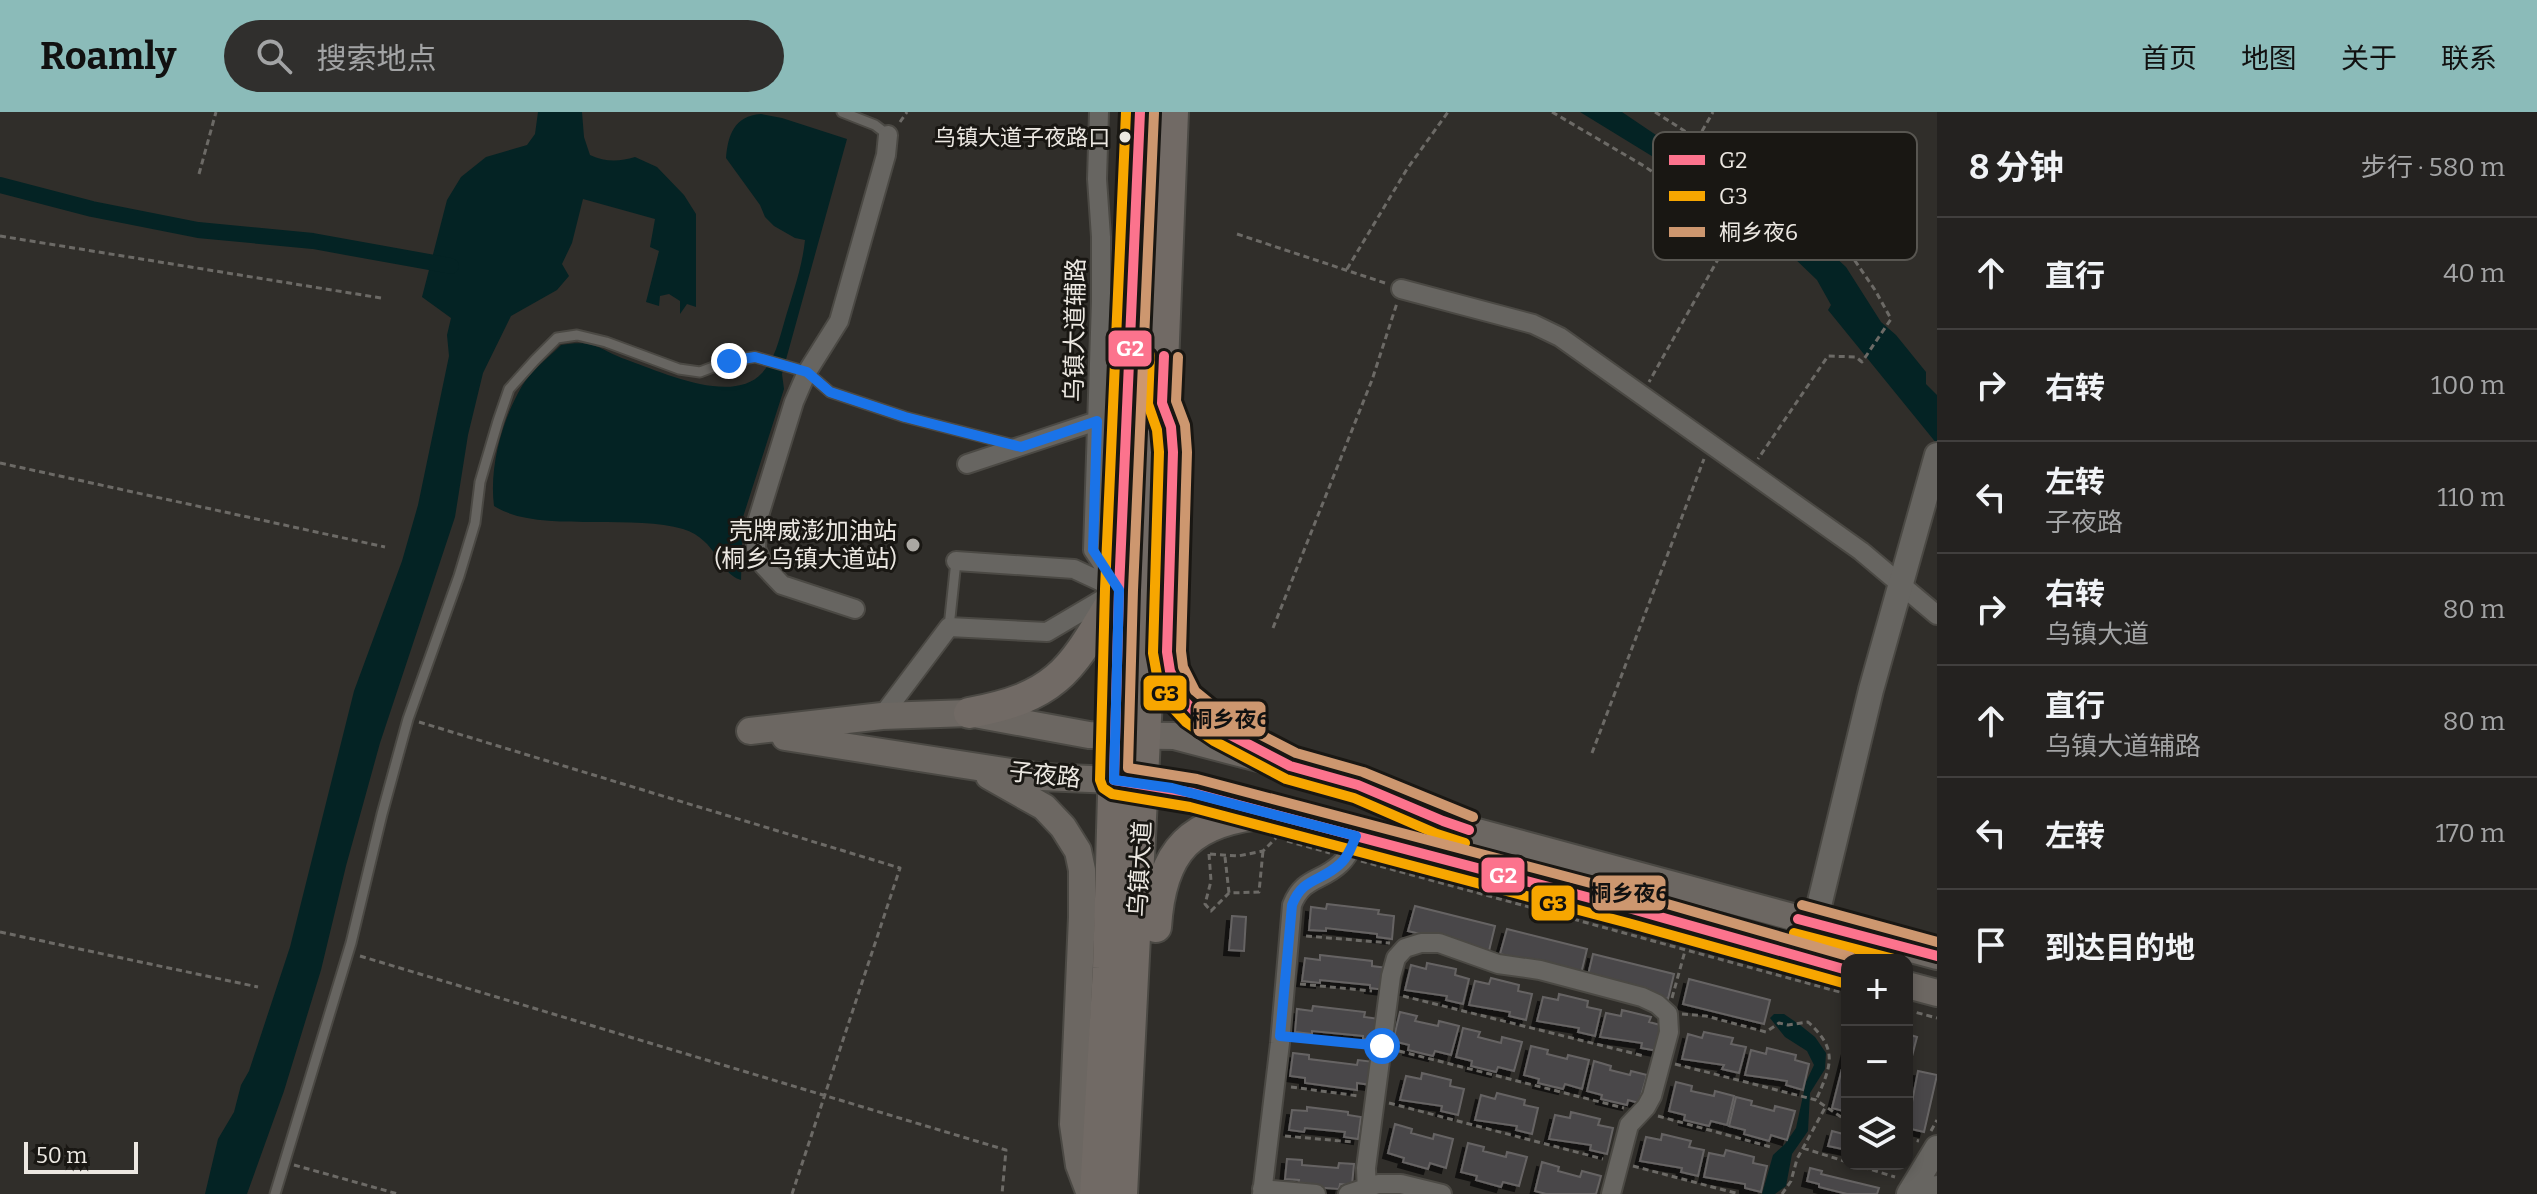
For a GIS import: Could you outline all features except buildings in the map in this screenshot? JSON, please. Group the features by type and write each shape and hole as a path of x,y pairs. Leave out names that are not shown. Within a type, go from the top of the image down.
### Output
{"main road":[{"name":"乌镇大道","path":"1123,1181 1162,403 1173,112"},
{"name":"乌镇大道","path":"1093,1194 1105,1025 1119,590 1140,114"},
{"path":"1131,329 1164,331"},
{"path":"1162,403 1171,427 1173,452 1168,671 1175,689 1199,716 1294,767"},
{"path":"969,713 1027,699 1047,687 1069,668 1082,651 1119,590"},
{"name":"子夜路","path":"1841,969 1632,909 1351,847 1268,813 1172,788 1114,780 1055,778 750,731 882,716 969,713 1066,732 1174,736 1369,789 1455,826 1937,956"},
{"path":"967,766 1044,807 1063,827 1078,851 1082,870 1082,917 1073,1124 1079,1165 1093,1194"},
{"path":"1123,1181 1147,1094 1158,903 1164,876 1182,847 1197,834 1229,819 1268,813"},
{"path":"1913,987 1937,993"}],"street":[{"name":"乌镇大道辅路","path":"1099,112 1097,179 1101,301 1093,550 1119,590"},
{"path":"855,609 782,585 764,566 756,549 757,522 794,402 807,372 839,321 886,155 888,135"},
{"path":"1401,289 1533,324 1560,337 1861,551 1937,615"},
{"path":"967,464 1128,411"},
{"path":"1806,960 1867,704 1937,457"},
{"path":"956,561 1074,569 1119,590"},
{"path":"882,716 949,627 1047,632 1119,590"},
{"path":"1316,1194 1262,1191 1292,905 1297,892 1312,880 1332,871 1351,847"},
{"path":"1367,1191 1368,1144 1396,958 1405,948 1421,943 1439,943 1498,964 1540,970 1642,997 1668,1014 1669,1032 1652,1096 1629,1125 1611,1194"},
{"path":"1905,1187 1931,1145"},
{"path":"1348,1194 1367,1191 1378,1184 1401,1184 1442,1194"},
{"path":"1934,1194 1937,1188"}],"lane":[{"path":"842,112 875,125 888,135"},
{"path":"275,1194 348,953 408,719 459,576 475,523 480,482 509,389 557,338 577,335 606,342 679,369 700,372 729,361 755,357 807,372 830,392 905,417 1021,447"},
{"path":"949,627 956,561"}],"path":[{"path":"199,174 216,112"},
{"path":"1347,269 1407,169 1448,112"},
{"path":"1552,112 1653,172"},
{"path":"1655,112 1685,132"},
{"path":"1702,132 1713,112"},
{"path":"1237,234 1401,289 1372,380 1273,628"},
{"path":"0,236 381,298"},
{"path":"1642,395 1718,260"},
{"path":"1749,472 1828,356 1856,357 1862,362 1891,319 1854,260"},
{"path":"1592,753 1710,444"},
{"path":"0,463 385,547"},
{"path":"408,719 900,868 792,1194"},
{"path":"1263,851 1259,892 1229,893 1211,911 1205,904 1211,881 1209,854 1238,856 1263,851 1275,838 1351,847 1685,950 1841,992"},
{"path":"1225,855 1229,893"},
{"path":"0,932 258,987"},
{"path":"1289,934 1388,943 1405,948"},
{"path":"1685,950 1668,1014 1706,1016 1766,1032 1779,1023 1808,1022 1829,1047 1831,1061 1816,1100"},
{"path":"348,953 1006,1150 1002,1194"},
{"path":"1285,981 1389,992 1662,1060 1816,1100 1841,1120"},
{"path":"1913,1012 1937,1018"},
{"path":"1280,1036 1382,1046 1771,1147"},
{"path":"1275,1085 1374,1098 1423,1114 1739,1194"},
{"path":"1791,1194 1783,1193 1817,1118 1826,1106"},
{"path":"1270,1135 1368,1144"},
{"path":"1803,1148 1841,1160"},
{"path":"284,1162 398,1194"},
{"path":"1867,1170 1905,1187"}],"water":[{"path":"538,112 582,112 584,137 590,155 612,160 635,157 657,167 684,195 696,214 696,307 687,304 680,314 680,301 669,294 660,296 659,306 646,302 659,251 650,247 655,219 583,199 572,243 562,264 569,276 557,290 511,316 483,373 468,435 455,517 380,743 321,970 284,1091 247,1194 205,1194 218,1139 234,1112 290,947 354,691 402,561 418,505 449,356 447,335 451,318 422,297 447,200 461,177 486,157 527,145 535,134"},
{"path":"1580,112 1622,112 1653,133 1653,157"},
{"path":"761,114 847,139 782,374 784,389 743,517 741,580 727,571 704,541 683,529 638,523 534,519 494,506 495,460 508,414 526,380 561,345 590,345 698,384 734,386 749,382 766,368 780,336 805,240 774,226 765,217 760,205 726,158 734,128 744,118"},
{"path":"1796,260 1838,260 1881,322 1896,335 1926,372 1926,384 1937,395 1937,444 1828,310 1831,305 1817,280"},
{"path":"1774,1014 1784,1014 1815,1037 1826,1053 1825,1069 1810,1093 1808,1131 1792,1154 1786,1186 1775,1194 1762,1194 1773,1155 1796,1128 1806,1082 1814,1065 1807,1051 1785,1037 1770,1018"}],"waterway":[{"path":"0,185 92,209 198,230 313,241 451,266"}],"transit line":[{"name":"G3","path":"1126,112 1105,589 1100,780 1103,788 1112,794 1190,807 1841,982"},
{"name":"G2","path":"1140,112 1114,780 1193,793 1632,909 1841,968"},
{"name":"桐乡夜6","path":"1154,113 1128,768 1197,779 1636,895 1841,954"},
{"name":"G3","path":"1150,355 1148,404 1157,430 1159,452 1153,653 1157,675 1172,707 1186,722 1214,741 1286,779 1354,798 1465,843"},
{"name":"G2","path":"1164,356 1162,403 1171,427 1173,452 1167,652 1170,671 1184,700 1221,730 1290,766 1358,785 1469,830"},
{"name":"桐乡夜6","path":"1178,357 1176,401 1185,425 1187,452 1181,651 1183,667 1195,691 1228,718 1296,753 1363,772 1473,817"},
{"name":"桐乡夜6","path":"1802,905 1937,942"},
{"name":"G2","path":"1798,919 1937,956"},
{"name":"G3","path":"1794,933 1875,954"}],"place":[{"name":"乌镇大道子夜路口","path":"1125,137"},
{"name":"壳牌威澎加油站 (桐乡乌镇大道站)","path":"913,545"}],"route":[{"path":"729,361 755,357 807,372 830,392 905,417 1021,447 1097,421 1093,550 1119,590 1114,780 1172,788 1356,836 1343,862 1304,885 1297,892 1292,905 1280,1036 1382,1046"}]}
